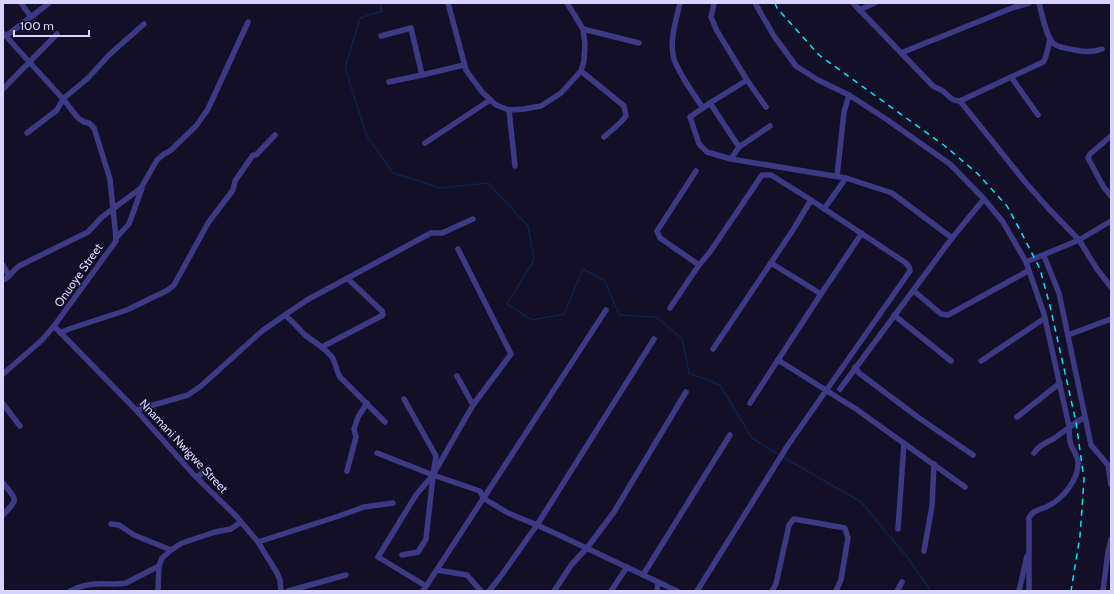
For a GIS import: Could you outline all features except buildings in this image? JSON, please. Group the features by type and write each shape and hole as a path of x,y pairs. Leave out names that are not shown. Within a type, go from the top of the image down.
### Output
{"street":[{"path":"21,3 31,17"},
{"path":"4,34 31,17 49,3"},
{"path":"448,3 464,65 472,80 496,105 509,110 541,106 561,93 581,71 584,60 584,29 567,3"},
{"path":"680,3 673,36 674,58 702,108"},
{"path":"714,3 711,17 717,31 747,80 766,107"},
{"path":"755,3 774,36 796,66 886,119 950,164 984,199 1003,222 1026,262 1045,318 1069,426 1070,443 1078,462 1075,478 1055,502 1032,513 1029,518 1029,591"},
{"path":"853,3 933,86 953,100 960,101 1046,60 1050,39 1040,3"},
{"path":"859,10 875,3"},
{"path":"901,53 1012,8 1029,3"},
{"path":"3,280 19,266 88,232 102,217 141,188 157,160 170,151 196,126 208,109 248,22"},
{"path":"28,133 49,118 57,110 63,99 88,78 110,54 144,24"},
{"path":"381,36 411,28 422,75"},
{"path":"584,29 639,43"},
{"name":"Onuoye Street","path":"3,374 42,340 54,326 76,298 116,240 110,179 94,128 89,123 78,118 63,99 4,34"},
{"path":"3,89 57,34"},
{"path":"1050,39 1058,46 1080,51 1102,49"},
{"path":"389,82 464,65"},
{"path":"581,71 624,106 626,116 604,137"},
{"path":"1011,77 1038,114"},
{"path":"747,80 690,117 699,144 707,152 731,158 837,176 892,192 952,238"},
{"path":"837,176 844,112 849,96"},
{"path":"425,143 490,100"},
{"path":"960,101 1049,210 1079,240 1097,269 1111,287"},
{"path":"710,103 739,147"},
{"path":"509,110 515,166"},
{"path":"731,158 739,147 770,126"},
{"path":"60,333 127,310 168,290 174,285 208,223 233,190 235,181 253,156 256,155 275,135"},
{"path":"1111,136 1090,154 1088,158 1103,186 1111,196"},
{"path":"696,171 657,231 660,238 700,264"},
{"path":"670,308 762,175 771,175 812,200 906,263 910,271 788,445 697,591"},
{"path":"824,209 846,178"},
{"path":"116,238 129,224 146,179"},
{"path":"840,389 952,238 984,199"},
{"path":"713,349 812,200"},
{"path":"136,410 192,393 202,386 262,331 307,300 431,233 442,233 473,219"},
{"path":"1026,262 1044,256 1079,240 1111,221"},
{"path":"750,403 820,294 862,234"},
{"path":"458,250 511,354 473,405 433,475 416,495 378,557 424,589 606,310"},
{"path":"1044,256 1059,293 1091,445 1109,466 1111,485"},
{"path":"771,263 820,294"},
{"path":"3,265 9,276"},
{"path":"914,290 942,314 948,315 1028,271"},
{"path":"322,347 383,315 382,311 348,279"},
{"path":"285,314 306,335 322,347 333,359 336,371 340,377 385,422"},
{"path":"894,315 951,361"},
{"path":"981,361 1045,318"},
{"path":"1068,335 1111,319"},
{"name":"Nnamani Nwigwe Street","path":"54,326 136,410 196,478 241,522 258,542 277,573 280,580 281,591"},
{"path":"489,591 537,526 654,339"},
{"path":"778,360 813,383 827,390 965,487"},
{"path":"855,367 859,373 919,418 973,455"},
{"path":"457,376 473,405"},
{"path":"1017,417 1060,383"},
{"path":"554,591 572,564 588,548 614,512 686,392"},
{"path":"402,555 418,552 426,539 436,456 404,399"},
{"path":"347,471 356,437 354,429 358,417 367,403"},
{"path":"3,404 20,426"},
{"path":"1034,453 1038,447 1055,438 1069,426 1085,417"},
{"path":"643,575 730,434"},
{"path":"898,529 904,443"},
{"path":"377,452 433,475 480,491 483,498 508,513 588,548 677,591"},
{"path":"924,551 932,506 934,464"},
{"path":"196,478 208,468"},
{"path":"3,483 15,499 14,503 3,515"},
{"path":"258,542 364,507 393,503"},
{"path":"772,591 776,584 789,525 794,519 845,528 848,538 841,580 836,591"},
{"path":"158,591 159,566 162,558 170,550 192,539 231,529 241,522"},
{"path":"111,524 119,525 134,535 170,550"},
{"path":"1104,591 1108,552 1111,539"},
{"path":"1019,591 1029,544"},
{"path":"70,591 80,586 89,584 120,584 137,578 159,566"},
{"path":"611,591 627,567"},
{"path":"437,570 467,574 481,591"},
{"path":"288,591 346,575"},
{"path":"657,591 658,582"},
{"path":"897,591 902,582"}],"waterway":[{"path":"380,3 382,11 360,18 345,68 367,136 393,173 441,188 488,183 528,226 534,260 507,304 532,320 564,314 583,269 605,281 619,315 656,317 682,339 689,373 720,385 752,438 779,455"},
{"path":"783,457 861,502 907,557 931,591"}],"railway":[{"path":"775,3 777,8 819,55 945,146 978,174 1007,206 1040,269 1050,306 1076,422 1084,479 1080,536 1071,591"}]}
